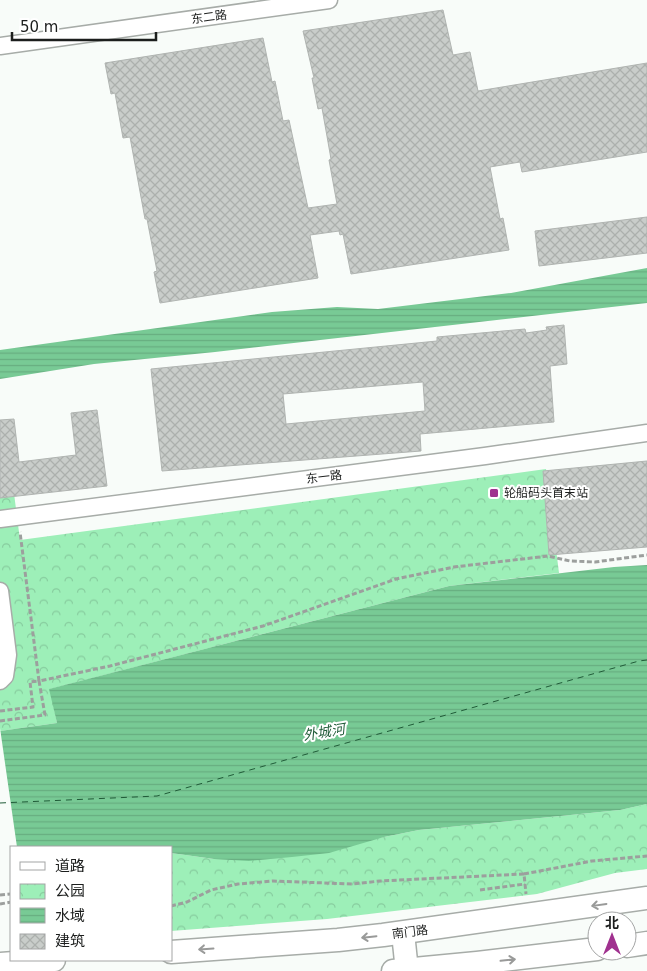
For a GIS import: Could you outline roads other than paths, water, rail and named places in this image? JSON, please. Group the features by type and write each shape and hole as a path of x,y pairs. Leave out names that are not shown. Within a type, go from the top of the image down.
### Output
{"main road":[{"name":"南门路","path":"172,952 338,940 403,933 647,898"},
{"path":"403,933 402,971 587,950"},
{"path":"0,964 40,961"}],"street":[{"name":"东二路","path":"0,46 329,0"},
{"name":"东一路","path":"0,520 647,433"},
{"path":"0,590 8,655 5,676 0,681"}],"water":[{"path":"647,268 647,303 94,364 0,379 0,350 272,312 337,307 378,309 511,293"},
{"name":"外城河","path":"647,565 647,804 620,810 419,830 384,837 329,853 249,861 214,859 172,853 172,846 11,846 0,731 57,723 49,689 449,586"}],"place":[{"name":"轮船码头首末站","path":"494,493"}]}
